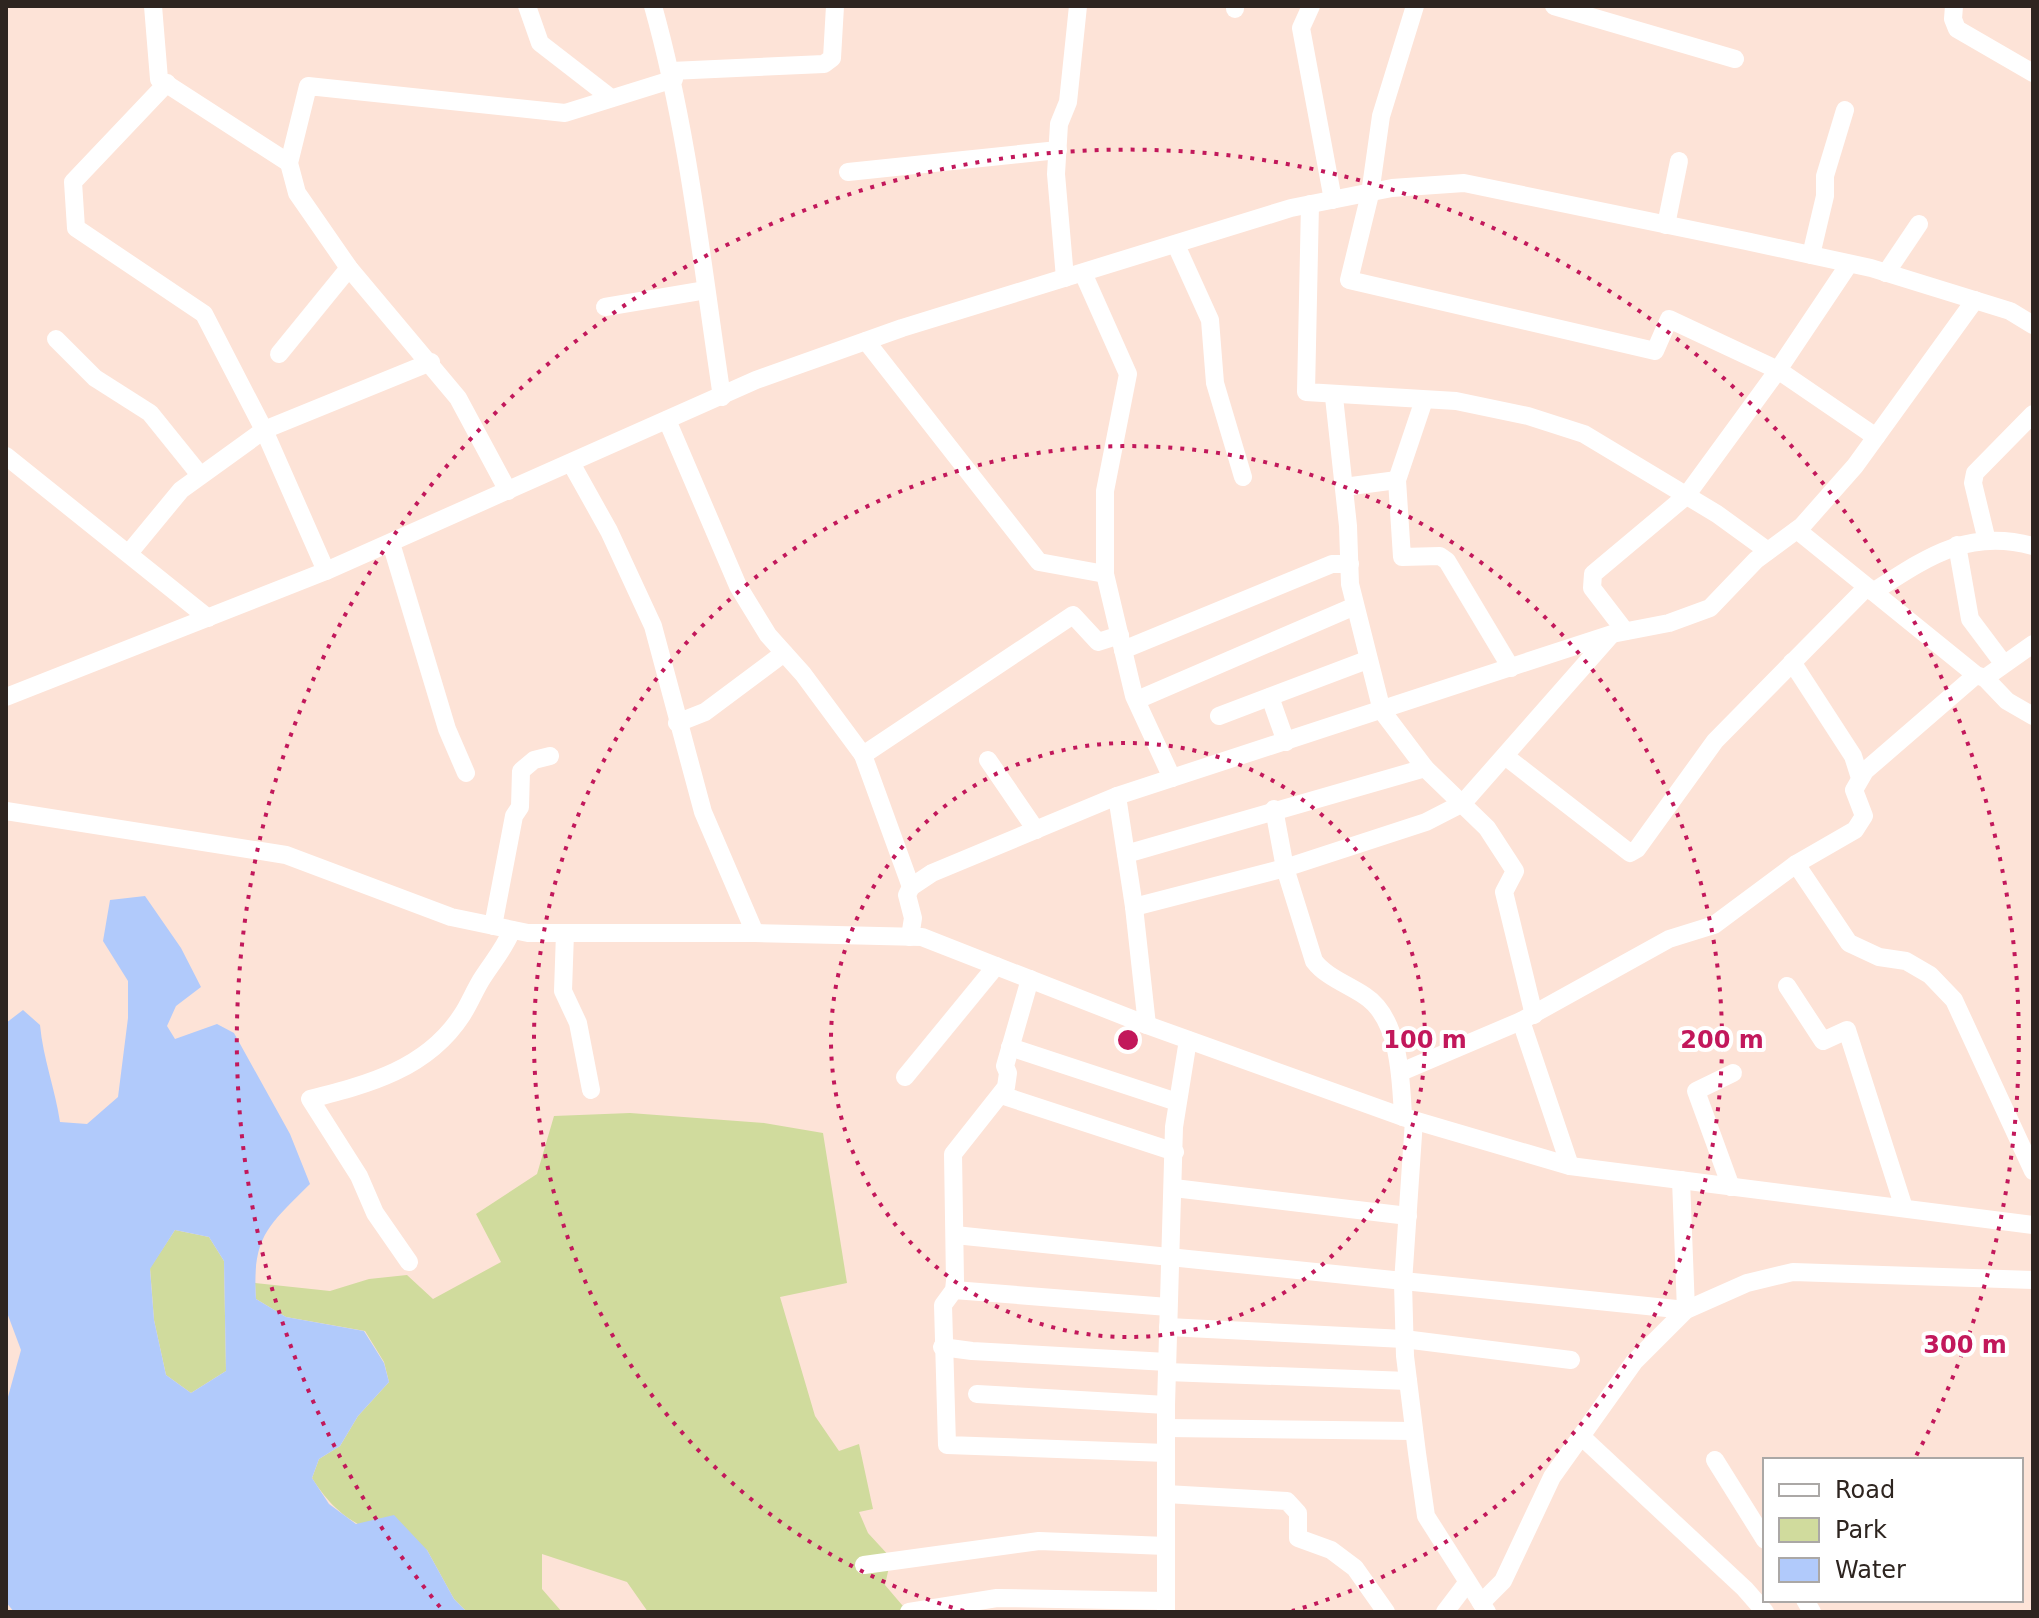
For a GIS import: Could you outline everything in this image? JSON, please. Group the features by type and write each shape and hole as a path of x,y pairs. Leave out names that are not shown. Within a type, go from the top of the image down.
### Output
{"street":[{"path":"153,6 159,79 289,163"},
{"path":"527,6 540,43 611,98"},
{"path":"653,6 673,75 722,397"},
{"path":"508,491 458,398 431,362 349,268 297,193 289,163 308,86 565,113 673,75 824,64 832,58 835,6"},
{"path":"1078,6 1068,102 1059,124 1056,174 1074,276 1128,374 1105,491 1105,574 1137,700 1172,778"},
{"path":"1311,6 1301,28 1333,200"},
{"path":"1415,6 1381,116 1370,194 1349,280 1655,351 1669,319 1778,370 1876,437"},
{"path":"1554,6 1613,13 1735,59"},
{"path":"1954,6 1953,19 1957,29 2033,73"},
{"path":"167,83 73,182 76,228 204,314 264,430 326,571"},
{"path":"1811,255 1825,196 1825,176 1845,110"},
{"path":"848,172 1058,150"},
{"path":"1666,225 1679,161"},
{"path":"6,697 326,571 756,380 866,341 1310,204 1392,188 1464,183 1811,255 1886,273 2010,311 2033,325"},
{"path":"1310,204 1306,392 1334,397 1456,401 1528,416 1584,434 1686,496 1768,551"},
{"path":"1886,273 1919,224"},
{"path":"1176,245 1210,320 1215,383 1243,477"},
{"path":"1619,632 1592,588 1593,574 1686,496 1778,370 1849,264"},
{"path":"279,354 349,268"},
{"path":"605,307 706,290"},
{"path":"910,937 913,918 907,895 911,887 932,873 1117,796 1619,632 1669,623 1710,608 1768,551 1797,530 1855,466 1975,300"},
{"path":"56,339 95,378 150,413 200,475"},
{"path":"866,341 1039,562 1105,574"},
{"path":"129,553 181,490 264,430 431,362"},
{"path":"1334,397 1355,606 1382,711 1425,768 1487,828 1515,871 1504,892 1528,1018 1570,1166"},
{"path":"1424,400 1397,480 1402,557 1440,556 1447,561 1511,668"},
{"path":"1987,541 1973,483 1975,473 2033,414"},
{"path":"667,420 738,586 768,635 863,755 911,887"},
{"path":"6,456 208,618"},
{"path":"571,463 609,531 653,626 703,812 755,933"},
{"path":"1344,487 1397,480"},
{"path":"1797,530 2007,701 2033,716"},
{"path":"1505,756 1630,853 1645,839 1715,741 1792,662 1870,590 1957,545 1987,541 2033,546"},
{"path":"391,543 447,729 466,773"},
{"path":"1957,545 1970,619 2003,663"},
{"path":"863,755 1073,615 1098,642 1121,642 1332,564 1350,564"},
{"path":"1137,700 1355,606"},
{"path":"1134,907 1285,868 1426,822 1463,803 1619,632"},
{"path":"1401,1072 1528,1018 1669,939 1714,925 1796,864 1861,824 1864,816 1854,790 1860,778 1980,677 2033,644"},
{"path":"677,723 705,712 784,653"},
{"path":"1219,716 1367,660"},
{"path":"1792,662 1853,756 1860,778"},
{"path":"1270,697 1286,742"},
{"path":"493,926 514,816 520,807 521,771 534,760 550,756"},
{"path":"988,760 1036,830"},
{"path":"1126,854 1425,768"},
{"path":"1117,796 1134,907 1147,1025"},
{"path":"1274,809 1285,868 1314,961 1322,972 1369,999 1386,1022 1401,1072 1409,1119 1404,1339 1426,1516 1484,1607 1503,1581 1552,1477 1634,1362 1686,1310 1747,1283 1793,1272 2033,1280"},
{"path":"6,811 286,855 451,917 512,930 922,937 1147,1025 1409,1119 1570,1166 2033,1225"},
{"path":"1796,864 1849,943 1879,957 1906,961 1930,975 1954,1000 2033,1171"},
{"path":"409,1262 375,1213 359,1176 310,1099 378,1082 431,1049 461,1016 484,976 499,959 512,930"},
{"path":"565,933 563,991 578,1023 591,1090"},
{"path":"905,1077 996,966"},
{"path":"1030,979 1005,1066 1006,1087 953,1154 954,1290 943,1305 942,1347 947,1445 1166,1453"},
{"path":"1787,986 1823,1041 1847,1030 1904,1208"},
{"path":"909,1612 997,1598 1166,1606 1168,1307 1177,1102 1188,1040"},
{"path":"1010,1047 1177,1102"},
{"path":"1731,1187 1696,1091 1733,1073"},
{"path":"1001,1095 1175,1152"},
{"path":"1681,1180 1686,1310"},
{"path":"1174,1188 1408,1216"},
{"path":"955,1235 1686,1310"},
{"path":"954,1290 1168,1307"},
{"path":"1168,1327 1404,1339 1571,1360"},
{"path":"942,1347 1167,1367 1408,1381"},
{"path":"977,1394 1166,1405"},
{"path":"1166,1428 1414,1431"},
{"path":"1582,1437 1745,1589 1765,1612"},
{"path":"1715,1460 1763,1537"},
{"path":"1166,1494 1287,1501 1298,1513 1298,1538 1331,1550 1355,1568 1386,1612"},
{"path":"864,1565 1039,1541 1166,1546"},
{"path":"1445,1612 1467,1583"}],"green space":[{"path":"630,1113 764,1123 823,1133 847,1283 780,1297 815,1416 839,1451 859,1444 873,1509 859,1512 868,1533 891,1558 885,1585 908,1612 648,1612 627,1582 542,1554 542,1589 562,1612 467,1612 454,1599 427,1550 376,1532 348,1518 324,1495 312,1478 319,1459 340,1446 358,1416 389,1382 384,1362 365,1331 286,1317 256,1299 255,1283 330,1291 369,1279 407,1275 433,1299 501,1262 476,1214 537,1174 554,1116"},
{"path":"175,1230 209,1237 224,1261 226,1371 191,1393 166,1375 154,1320 150,1268"}],"water":[{"path":"145,896 181,948 201,987 176,1006 167,1026 175,1039 217,1024 234,1033 290,1134 310,1184 273,1222 260,1246 255,1278 256,1299 286,1317 364,1331 384,1363 389,1382 358,1416 340,1446 319,1459 312,1478 329,1504 356,1524 394,1515 427,1550 454,1599 467,1612 14,1612 6,1602 6,1404 21,1350 6,1310 6,1023 23,1010 40,1025 60,1122 87,1124 118,1097 128,1018 128,981 103,941 110,900","holes":["175,1230 209,1237 224,1261 226,1371 191,1393 166,1375 154,1320 150,1269"]}]}
